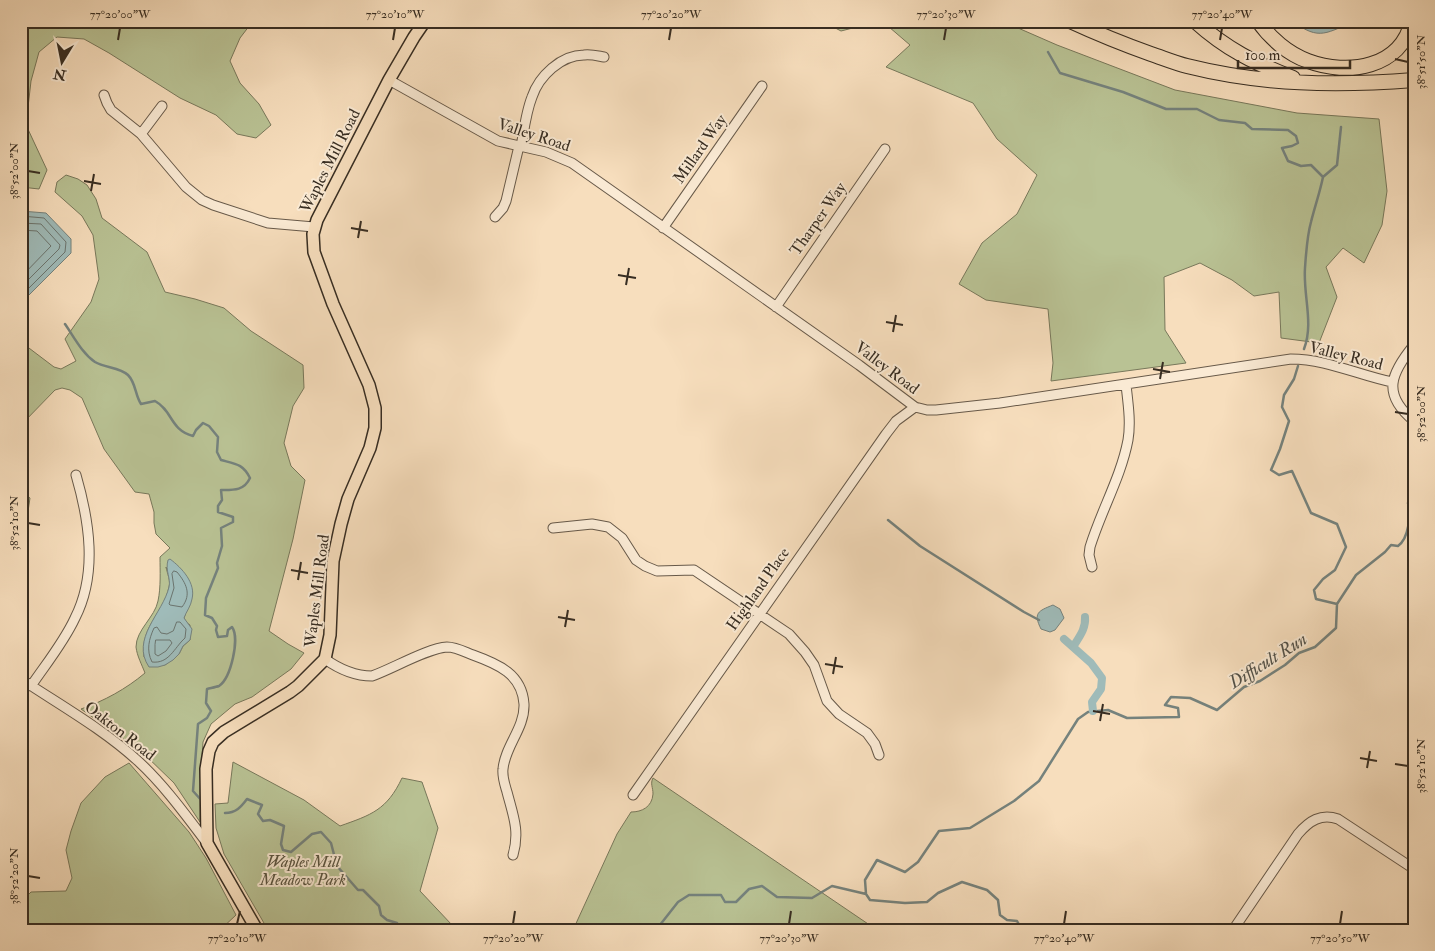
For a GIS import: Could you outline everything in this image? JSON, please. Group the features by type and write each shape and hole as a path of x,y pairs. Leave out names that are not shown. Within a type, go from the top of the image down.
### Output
{"highway":[{"path":"1070,21 1185,66 1239,78 1308,84 1414,80"},
{"path":"1196,21 1210,35 1243,57 1308,84"},
{"path":"1258,21 1275,41 1293,54 1309,62 1347,68 1367,66 1385,59 1399,48 1412,21"}],"main road":[{"name":"Waples Mill Road","path":"257,930 207,843 206,769 209,751 214,742 230,728 271,705 298,686 325,659 330,635 333,561 348,499 370,448 376,417 369,385 333,304 317,260 313,242 314,227 389,80 425,21"}],"street":[{"path":"495,217 506,201 532,97 536,88 548,72 559,63 578,55 586,54 604,57"},
{"name":"Valley Road","path":"389,80 498,141 553,154 572,163 859,365 915,407 936,410 978,406 1291,359 1323,362 1392,382 1392,389 1398,402 1406,414 1414,421"},
{"name":"Millard Way","path":"663,228 762,86"},
{"path":"104,95 111,110 141,134 186,187 202,200 268,223 314,227"},
{"path":"141,134 162,106"},
{"name":"Tharper Way","path":"776,307 885,149"},
{"path":"1392,382 1400,364 1414,345"},
{"path":"1092,567 1089,555 1090,547 1121,464 1128,438 1129,409 1126,385"},
{"name":"Highland Place","path":"633,795 888,431 896,421 915,407"},
{"path":"31,686 71,625 79,610 84,593 89,565 90,544 76,475"},
{"path":"553,528 592,524 608,527 622,538 636,560 645,566 657,571 694,570 789,634 814,665 826,701 839,714 867,733 879,754"},
{"path":"325,659 349,673 372,676 430,652 448,647 488,660 504,668 514,677 522,695 523,714 521,724 506,754 503,770 517,834 513,855"},
{"name":"Oakton Road","path":"21,679 102,732 134,758 158,781 207,843"},
{"path":"1233,930 1298,834 1307,824 1320,817 1326,816 1338,819 1414,869"}],"green space":[{"path":"21,21 253,21 240,38 230,61 240,83 259,104 271,125 256,138 237,134 216,115 180,98 84,39 57,37 39,52 31,81 26,125 47,170 39,189 21,187"},
{"path":"822,21 880,21 841,31"},
{"path":"882,21 1002,21 1057,45 1175,90 1297,113 1379,119 1387,191 1382,225 1364,263 1343,248 1326,267 1337,297 1319,343 1281,338 1279,292 1254,296 1232,280 1200,263 1164,277 1165,330 1186,363 1051,381 1053,363 1048,309 986,300 959,284 982,243 1017,214 1037,175 997,139 973,103 886,67 910,45"},
{"path":"66,175 78,179 87,185 96,199 102,218 147,252 165,292 224,308 251,331 303,365 304,388 293,406 284,443 291,466 305,480 293,539 269,631 304,653 291,669 252,697 235,704 211,724 203,742 200,822 174,783 142,752 81,709 114,694 145,673 138,657 137,641 156,607 160,590 160,557 170,548 156,534 154,512 149,494 135,492 104,449 82,398 70,390 62,388 55,390 21,425 21,342 54,367 61,369 76,361 65,339 91,302 99,279 93,235 82,216 55,192 57,182","holes":["166,567 186,612 184,618 190,625 190,640 183,646 179,654 165,665 144,657 144,646 149,628 162,605 169,587"]},
{"path":"21,491 30,498 21,558"},
{"name":"Waples Mill Meadow Park","path":"233,762 304,800 340,826 377,810 390,797 402,778 422,782 438,828 420,891 458,930 268,930 224,854 216,828 215,804 228,803"},
{"path":"129,763 189,832 206,858 236,915 220,930 21,930 21,902 31,892 66,891 72,878 66,850 81,803 105,777"},
{"path":"653,778 877,930 573,930 617,834 631,812 643,810 651,802"}],"water":[{"path":"1293,21 1355,21 1324,33 1317,33"},
{"path":"21,211 46,213 71,239 71,253 25,299 21,307"},
{"path":"170,559 187,576 192,587 191,602 184,618 192,629 190,640 173,660 165,665 149,667 144,657 143,646 145,636 166,597 169,587 167,564"},
{"path":"1053,605 1060,609 1064,618 1055,630 1050,632 1041,629 1037,616 1038,613"}],"waterway":[{"path":"1048,52 1060,73 1123,92 1166,109 1197,109 1219,120 1245,123 1252,129 1288,130 1296,136 1298,143 1282,148 1288,161 1301,166 1311,165 1323,177"},
{"name":"Difficult Run","path":"1304,349 1308,329 1305,278 1309,233 1323,177 1337,165 1341,127"},
{"path":"65,324 90,358 99,364 121,370 128,375 133,382 141,404 155,401 161,405 180,429 193,436 203,423 209,426 218,437 217,452 221,460 242,467 250,478 241,488 221,490 222,500 218,506 218,512 233,517 233,522 221,528 222,546 217,563 218,568 206,598 205,615 212,618 217,626 218,637 227,636 228,630 232,627 235,648 230,667 223,682 219,686 207,689 206,703 211,711 207,718 198,724 193,791 202,801"},
{"name":"Difficult Run","path":"656,930 678,902 689,895 721,895 725,902 736,902 749,889 762,886 777,897 812,898 832,886 866,894 865,880 877,860 905,872 918,862 939,831 970,828 1014,801 1039,781 1078,719 1088,712 1108,710 1127,718 1179,717 1178,708 1165,705 1171,697 1190,698 1217,710 1244,687 1260,681 1285,665 1299,653 1315,647 1336,628 1337,604 1316,599 1314,590 1323,579 1335,570 1346,547 1337,524 1311,513 1292,471 1279,475 1271,470 1289,421 1282,407 1284,395 1294,379 1298,366"},
{"path":"1337,604 1356,575 1391,545 1398,546 1405,538 1408,526 1408,503 1414,489"},
{"path":"888,520 920,546 1039,620"},
{"path":"1073,647 1083,629 1085,617"},
{"path":"1064,639 1091,663 1102,678 1101,689 1092,702 1093,711"},
{"path":"225,813 238,809 247,799 262,805 258,814 263,821 270,820 284,826 281,844 283,850 291,852 312,834 321,832 331,843 337,866 358,890 363,890 379,906 381,915 387,920 397,923 400,930"},
{"path":"866,894 870,900 905,903 927,902 938,893 962,882 987,890 998,900 1000,915 1007,920 1017,921 1022,930"}]}
